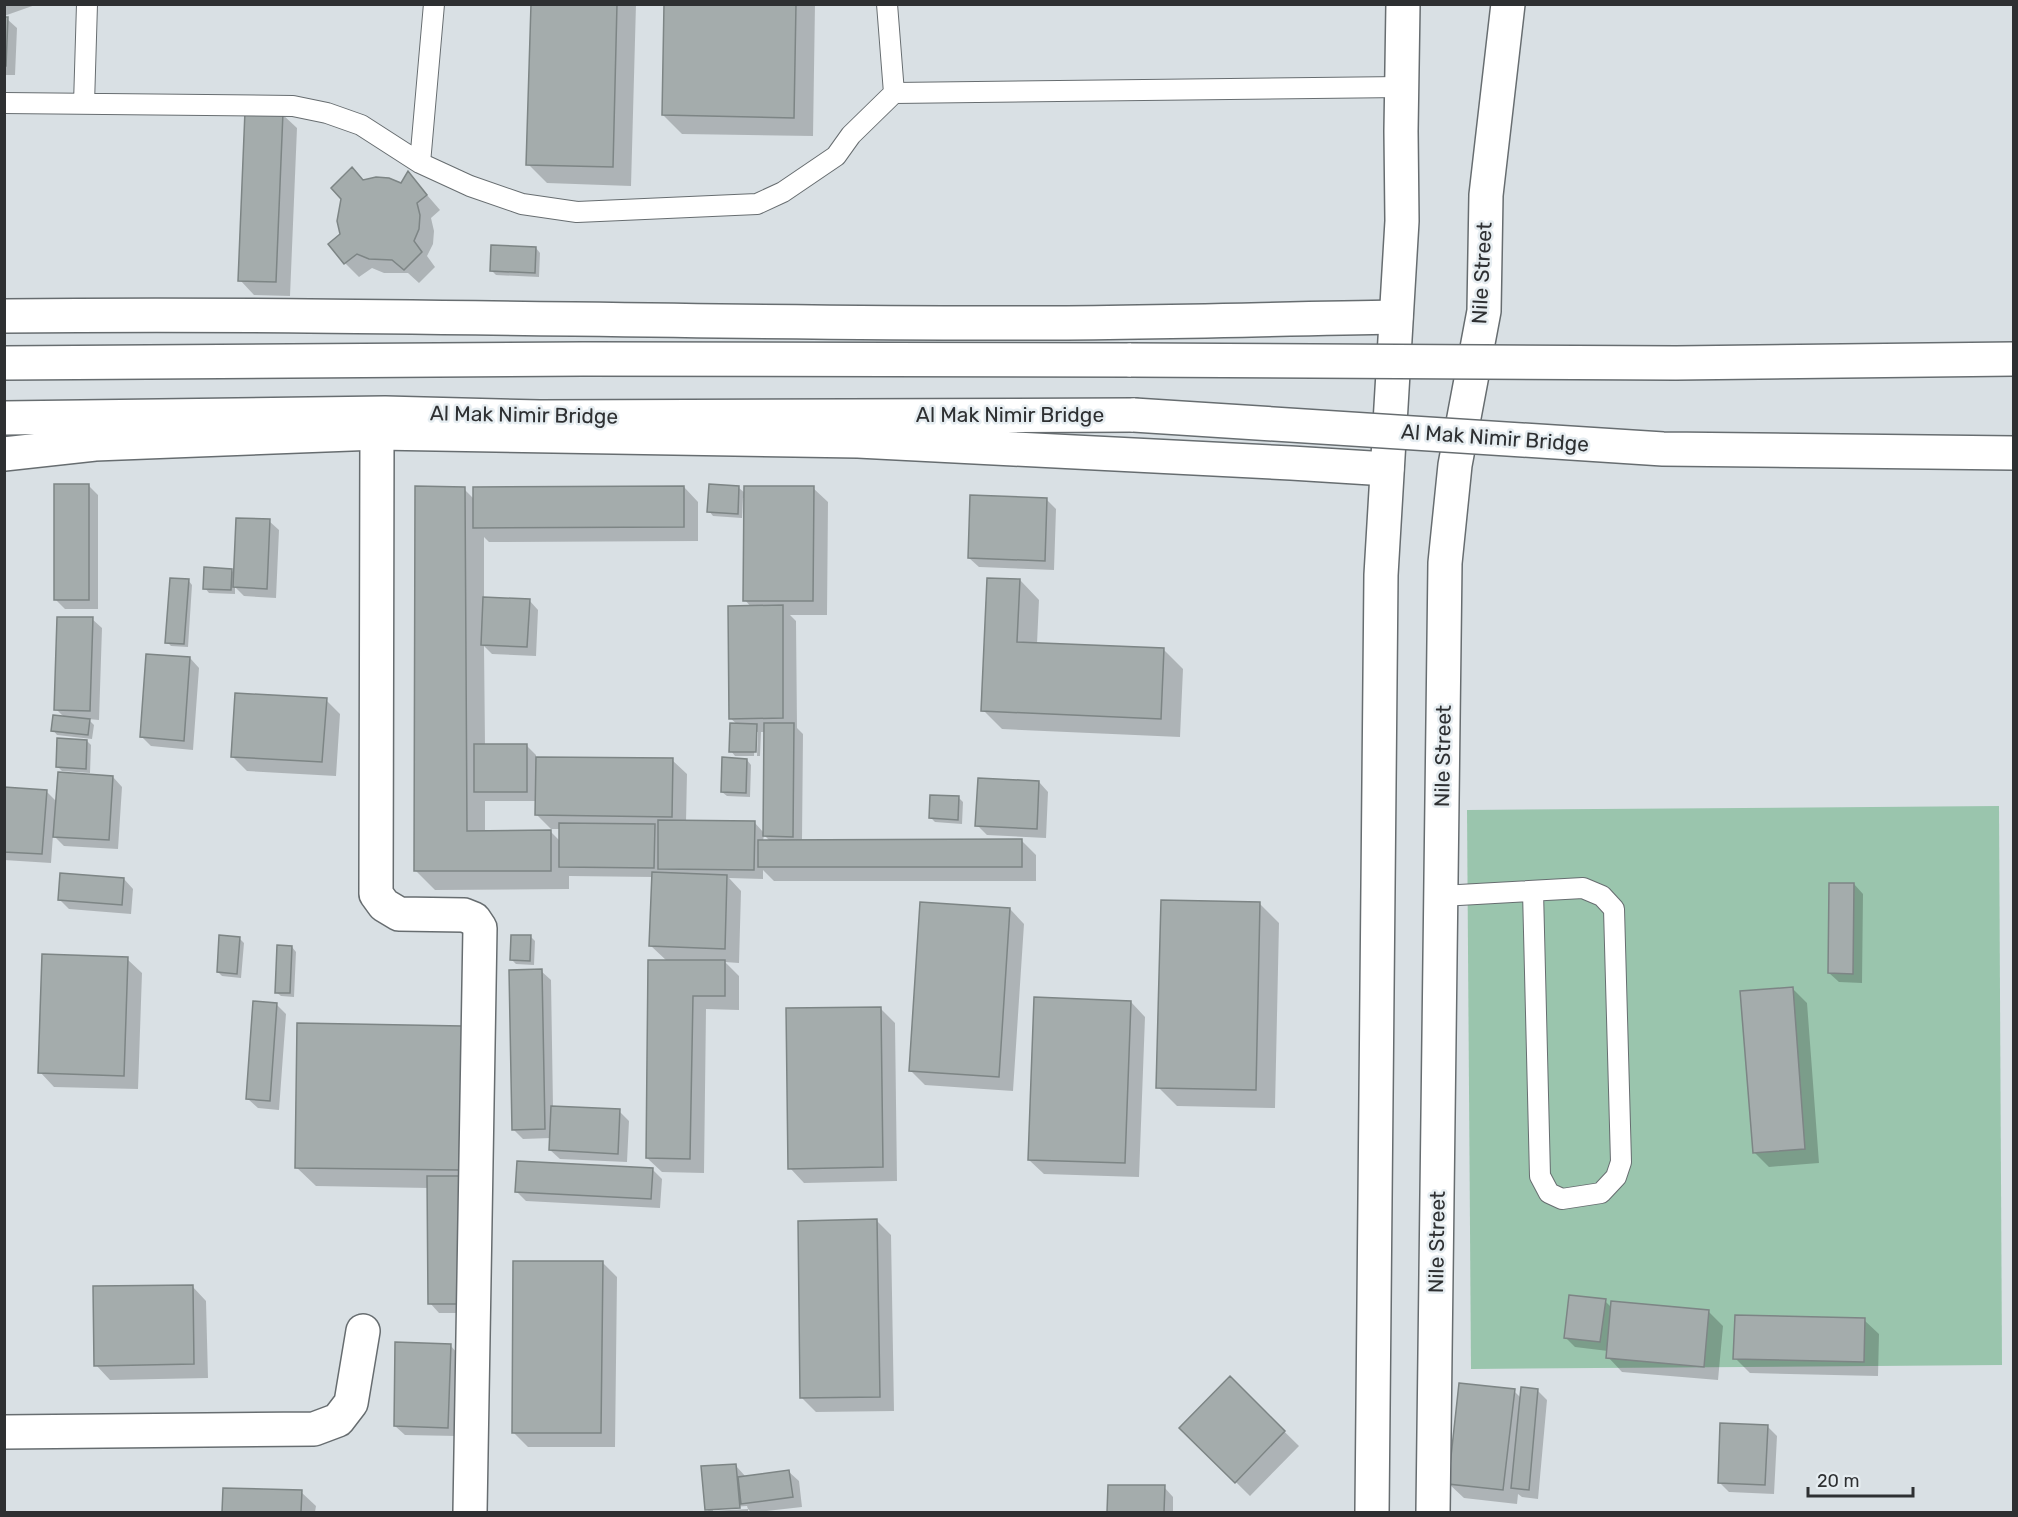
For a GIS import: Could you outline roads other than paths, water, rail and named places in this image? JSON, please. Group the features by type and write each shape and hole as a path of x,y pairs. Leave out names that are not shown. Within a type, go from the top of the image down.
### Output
{"main road":[{"path":"1372,1512 1381,575 1402,222 1403,4"},
{"name":"Nile Street","path":"1433,1512 1445,563 1455,465 1484,311 1486,195 1508,4"},
{"path":"4,316 392,315 638,321 982,323 1396,317"},
{"path":"4,363 571,359 1676,363 2013,359"},
{"name":"Al Mak Nimir Bridge","path":"4,418 385,413 540,417 1134,415 1663,449 2013,453"},
{"path":"4,453 95,444 377,433 858,441 1387,469"},
{"path":"377,433 376,894 384,905 399,914 464,915 474,920 480,928 470,1512"},
{"path":"4,1432 314,1430 338,1420 351,1403 363,1331"}],"lane":[{"path":"84,104 87,4"},
{"path":"420,164 434,4"},
{"path":"887,4 894,93"},
{"path":"4,103 293,106 327,113 361,125 420,164 470,186 522,204 577,212 757,204 783,192 836,156 851,135 894,93 1402,87"},
{"path":"1441,896 1583,888 1602,896 1614,909 1621,1162 1616,1177 1601,1193 1562,1198 1549,1193 1540,1176 1533,891"}]}
